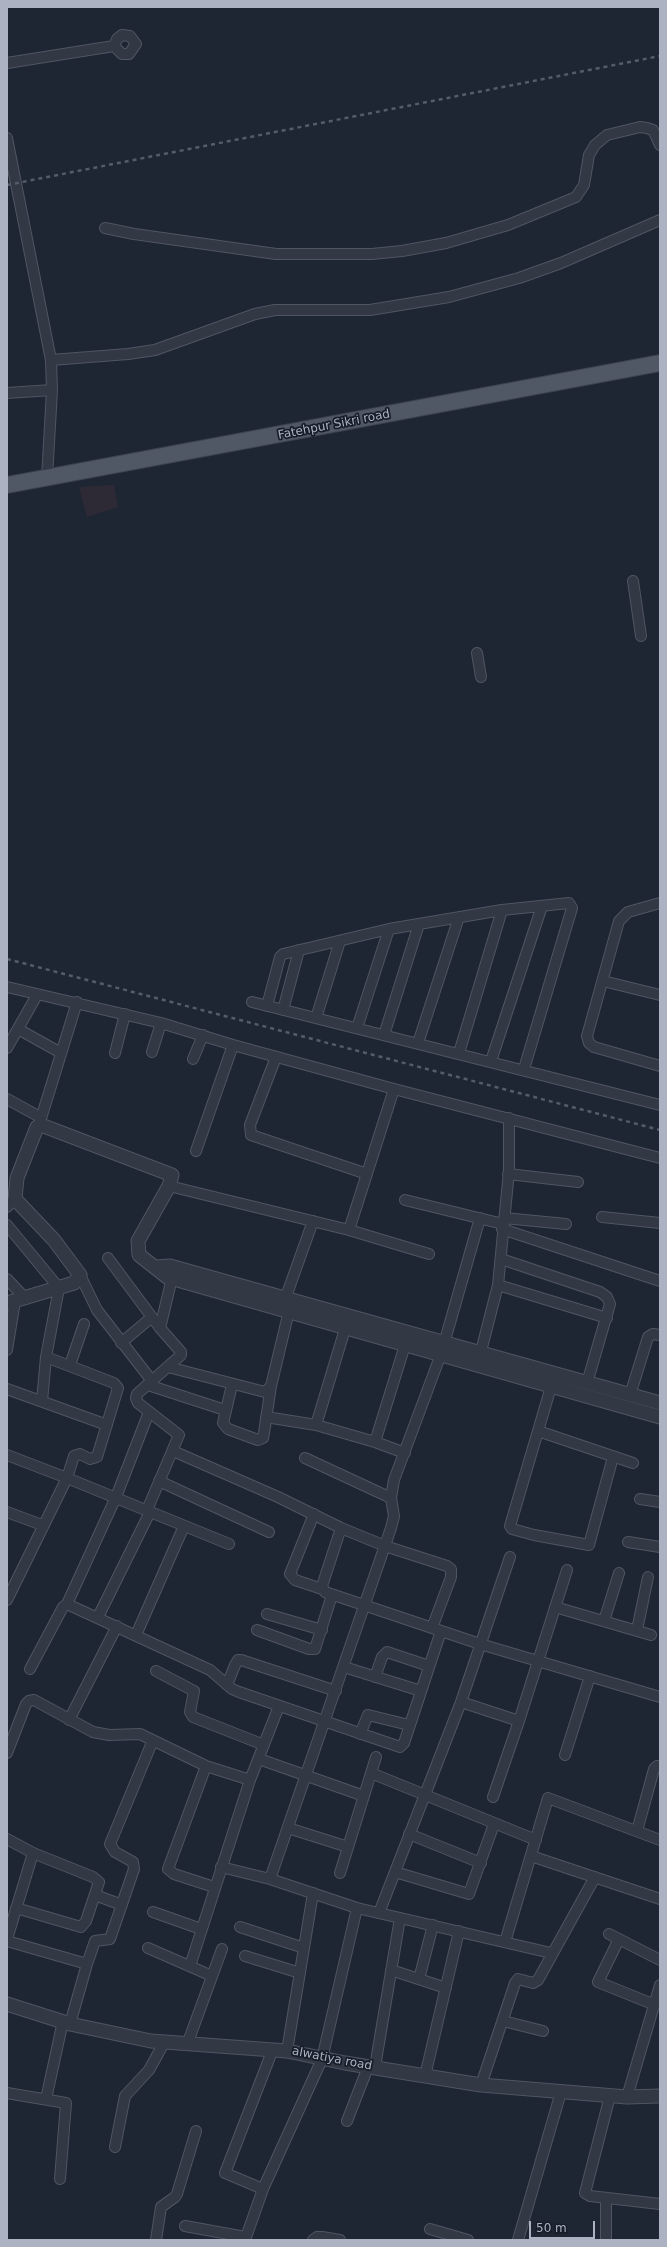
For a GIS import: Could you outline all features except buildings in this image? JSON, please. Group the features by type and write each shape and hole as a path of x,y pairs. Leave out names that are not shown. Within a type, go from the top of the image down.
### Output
{"main road":[{"name":"Fatehpur Sikri road","path":"7,485 660,363"}],"street":[{"path":"7,63 114,46"},
{"path":"105,228 134,234 276,254 358,254 402,252 446,243 508,225 576,196 584,185 589,154 595,145 607,135 640,127 647,128 653,130 660,145"},
{"path":"7,138 51,360 52,390 47,478"},
{"path":"51,360 128,354 155,350 264,311 370,310 449,297 519,278 561,263 660,220"},
{"path":"7,394 52,390"},
{"path":"633,581 641,636"},
{"path":"477,653 481,677"},
{"path":"267,1006 280,957 283,954 389,929 502,910 566,903 572,905 524,1069"},
{"path":"660,903 633,910 622,916 618,921 587,1036 589,1043 594,1047 660,1066"},
{"path":"492,1061 542,906"},
{"path":"459,1053 502,910"},
{"path":"418,1043 459,917"},
{"path":"384,1035 419,924"},
{"path":"357,1028 389,929"},
{"path":"316,1018 340,941"},
{"path":"284,1010 299,950"},
{"path":"603,981 660,996"},
{"path":"7,987 37,995 77,1002 161,1023 233,1045 394,1089 660,1158"},
{"path":"7,1048 37,995"},
{"path":"77,1002 39,1121 17,1178 11,1203 54,1240 80,1275 93,1305 150,1383 226,1410"},
{"path":"252,1002 524,1069 660,1105"},
{"path":"115,1053 125,1014"},
{"path":"152,1052 161,1023"},
{"path":"18,1029 61,1054"},
{"path":"193,1059 203,1035"},
{"path":"196,1151 233,1045"},
{"path":"276,1057 250,1125 251,1135 367,1174"},
{"path":"349,1230 394,1089"},
{"path":"7,1099 39,1121 170,1173 173,1177 169,1186 138,1241 139,1255 157,1267 163,1274 172,1278 286,1306 443,1348 553,1380 660,1417"},
{"path":"479,1359 498,1285 508,1174 509,1118"},
{"path":"508,1174 578,1182"},
{"path":"169,1186 349,1230 429,1254"},
{"path":"405,1200 503,1223 660,1281"},
{"path":"602,1216 660,1223"},
{"path":"270,1879 393,1522 391,1498 394,1480 443,1348 480,1218"},
{"path":"232,1384 223,1419 225,1426 258,1440 263,1438 286,1306 313,1221"},
{"path":"503,1223 566,1224"},
{"path":"7,1225 59,1288"},
{"path":"98,1617 149,1511 159,1481 179,1438 178,1433 138,1403 136,1398 150,1383 179,1358 181,1352 160,1328 108,1258"},
{"path":"501,1259 600,1292 607,1297 610,1304 607,1318 587,1383"},
{"path":"157,1267 170,1266 286,1306 345,1329 405,1344 443,1348"},
{"path":"16,1301 74,1283 80,1275"},
{"path":"160,1328 172,1278"},
{"path":"7,1280 16,1301 7,1350"},
{"path":"498,1285 607,1318"},
{"path":"42,1401 46,1357 59,1288"},
{"path":"121,1343 152,1317"},
{"path":"70,1365 84,1324"},
{"path":"316,1426 345,1329"},
{"path":"630,1395 648,1338 653,1334 660,1335"},
{"path":"375,1442 405,1344"},
{"path":"7,1600 42,1525 68,1478 76,1455 80,1454 90,1459 96,1457 118,1392 117,1385 70,1365 46,1357"},
{"path":"168,1367 265,1392 271,1386"},
{"path":"553,1380 587,1383 660,1403"},
{"path":"553,1380 510,1526 512,1529 534,1535 589,1545 613,1457"},
{"path":"7,1389 107,1425"},
{"path":"30,1669 63,1607 67,1604 116,1498 149,1412"},
{"path":"266,1417 316,1426 375,1442 405,1453"},
{"path":"538,1431 633,1463"},
{"path":"67,1604 210,1670 227,1685 239,1692 400,1747 404,1742 429,1666 436,1630 451,1577 451,1569 447,1566 385,1546 341,1528 314,1514 173,1451"},
{"path":"7,1455 68,1478 229,1544"},
{"path":"305,1458 391,1498"},
{"path":"159,1481 269,1532"},
{"path":"640,1498 660,1502"},
{"path":"7,1512 42,1525"},
{"path":"314,1514 290,1574 295,1580 322,1589 332,1595 436,1630 660,1697"},
{"path":"136,1635 184,1526"},
{"path":"322,1589 341,1528"},
{"path":"628,1542 660,1547"},
{"path":"379,1913 461,1702 510,1557"},
{"path":"493,1797 539,1661 567,1570"},
{"path":"604,1621 619,1573"},
{"path":"637,1630 648,1577"},
{"path":"257,1630 313,1650 317,1647 332,1595"},
{"path":"555,1607 651,1635"},
{"path":"267,1614 322,1630"},
{"path":"69,1720 117,1626"},
{"path":"375,1677 382,1657 387,1652 429,1666"},
{"path":"227,1685 235,1665 238,1660 241,1660 336,1691"},
{"path":"344,1667 421,1691"},
{"path":"156,1671 194,1691 190,1712 193,1717 264,1745"},
{"path":"565,1755 590,1676"},
{"path":"7,1753 28,1701 38,1701 69,1720 93,1732 109,1735 134,1733 153,1740 206,1766 250,1780"},
{"path":"461,1702 518,1721"},
{"path":"190,1966 214,1887 250,1780 279,1706"},
{"path":"360,1734 368,1715 409,1725"},
{"path":"46,2099 67,2022 95,1941 110,1939 135,1865 130,1860 115,1852 110,1844 153,1740"},
{"path":"340,1873 376,1758"},
{"path":"259,1759 364,1796"},
{"path":"637,1831 654,1769 660,1765"},
{"path":"206,1766 168,1869 174,1874 214,1887"},
{"path":"371,1773 536,1840"},
{"path":"505,1942 536,1840 546,1800 550,1798 660,1840"},
{"path":"395,1872 469,1894 494,1824"},
{"path":"288,1828 348,1847"},
{"path":"409,1834 481,1863"},
{"path":"7,1839 34,1853 98,1879 99,1885 86,1921 81,1927 16,1908"},
{"path":"34,1853 7,1940 87,1964"},
{"path":"531,1856 660,1899"},
{"path":"221,1867 270,1879 357,1908 551,1953"},
{"path":"481,2085 516,1980 536,1982 595,1877"},
{"path":"287,2051 313,1894"},
{"path":"95,1896 122,1905"},
{"path":"185,2226 245,2239 263,2189 322,2059 357,1908"},
{"path":"153,1912 201,1929"},
{"path":"347,2121 372,2067 400,1918"},
{"path":"419,1980 433,1925"},
{"path":"240,1928 304,1948"},
{"path":"425,2076 459,1932"},
{"path":"609,1934 660,1960"},
{"path":"619,1939 598,1982 655,2005"},
{"path":"148,1948 212,1976"},
{"path":"188,2042 222,1949"},
{"path":"245,1956 300,1973"},
{"path":"391,1970 446,1988"},
{"path":"627,2097 660,1985"},
{"name":"alwatiya road","path":"7,2004 67,2022 151,2040 287,2051 322,2059 481,2085 610,2096 660,2096"},
{"path":"503,2021 543,2032"},
{"path":"115,2147 125,2096 149,2070 165,2041"},
{"path":"263,2189 224,2173 272,2049"},
{"path":"518,2240 561,2092"},
{"path":"7,2093 63,2102 67,2105 60,2179"},
{"path":"610,2096 585,2192 590,2196 660,2204"},
{"path":"156,2240 161,2207 177,2194 196,2131"},
{"path":"606,2198 606,2240"},
{"path":"430,2229 468,2240"},
{"path":"313,2240 317,2237 322,2237 340,2240"}],"shaded area":[{"path":"114,485 118,507 87,517 79,487"}],"railway":[{"path":"7,185 660,56"},
{"path":"7,959 660,1130"}]}
